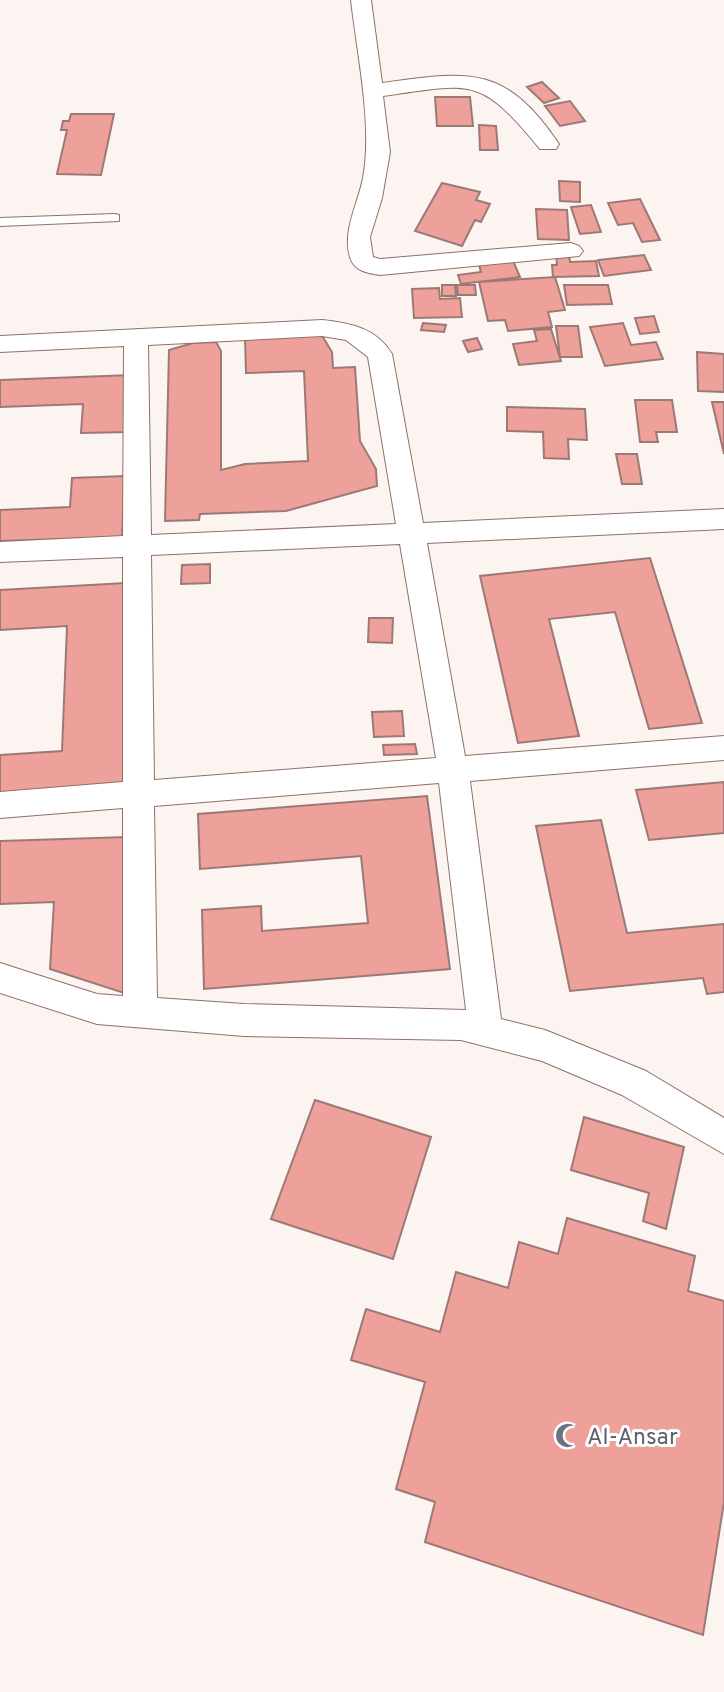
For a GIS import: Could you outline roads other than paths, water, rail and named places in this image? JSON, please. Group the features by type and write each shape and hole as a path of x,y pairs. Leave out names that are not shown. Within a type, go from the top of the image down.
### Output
{"street":[{"path":"361,0 379,152 372,198 358,237 362,260 368,265 380,267 570,251"},
{"path":"372,91 463,81 485,85 513,103 548,144"},
{"path":"0,344 322,328 344,330 365,337 380,355 453,771 486,1031"},
{"path":"136,337 140,1012"},
{"path":"0,552 724,519"},
{"path":"0,805 724,748"},
{"path":"0,978 97,1009 244,1020 461,1024 545,1046 634,1083 724,1137"}],"lane":[{"path":"0,222 115,218"}],"place":[{"name":"Al-Ansar","path":"567,1436"}]}
